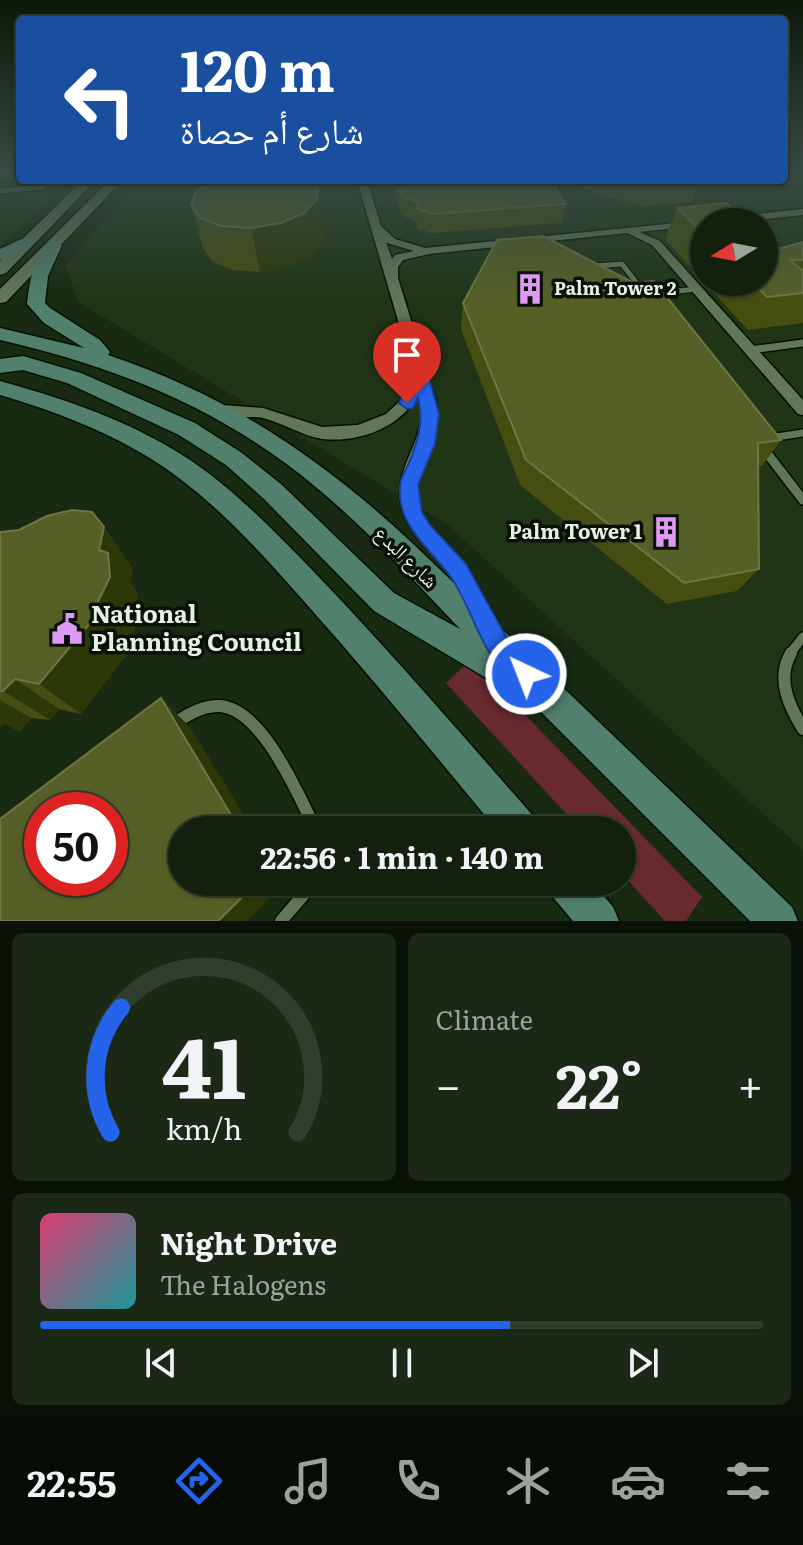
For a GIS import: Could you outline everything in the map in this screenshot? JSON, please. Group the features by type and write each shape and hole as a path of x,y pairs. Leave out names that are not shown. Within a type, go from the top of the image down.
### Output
{"main road":[{"path":"0,255 28,241"},
{"path":"54,245 39,276 36,304 54,323 97,348 107,360"},
{"name":"شارع البدع","path":"0,334 107,360 149,375 222,410 338,491 778,921"},
{"path":"0,366 23,363 74,378 187,429 234,459 273,492 384,602 549,697"},
{"path":"0,388 85,414 163,455 216,493 250,522 359,640 509,816"},
{"path":"578,896 599,921"}],"street":[{"path":"0,270 54,215"},
{"path":"0,298 83,215"},
{"path":"371,215 431,414 426,444 409,485 412,513 423,531 459,570 501,650"},
{"path":"392,284 392,267 399,257 429,251 690,224"},
{"path":"374,225 391,241 429,251"},
{"path":"614,232 635,234 656,243 690,281"},
{"path":"703,296 803,410"},
{"path":"222,410 263,413 322,433 360,431 391,418 407,403 412,393 417,362"}],"lane":[{"path":"585,265 622,264 655,307"},
{"path":"646,295 690,290"},
{"path":"750,350 803,343"},
{"path":"803,433 757,440 803,500"},
{"path":"791,485 803,482"},
{"path":"803,637 789,650 782,683 787,701 803,729"},
{"path":"158,732 207,707 226,707 263,735 308,816"},
{"path":"281,921 303,896"}],"shaded area":[{"path":"0,215 33,215 0,245"},
{"path":"109,215 690,215 690,296 778,296 778,215 803,215 803,850 448,525 78,302 66,265"},
{"path":"471,659 623,816 568,816 446,683"},
{"path":"636,829 702,897 686,921 665,921 636,889"}],"building":[{"path":"198,215 300,215 281,223 251,228 221,226"},
{"path":"543,236 634,283 654,281 781,440 758,443 759,569 684,583 526,460 463,303 497,240"},
{"path":"803,242 803,260 790,260 803,271 803,293 778,296 778,249"},
{"path":"72,510 92,512 104,527 99,550 108,553 110,577 95,608 97,615 39,684 15,679 0,691 0,532 19,530 47,516"},
{"path":"161,698 232,816 168,816 168,896 244,896 218,921 0,921 0,819 24,801 24,896 128,896 128,792 36,792"}],"place":[{"name":"Palm Tower 2","path":"530,289"},
{"name":"Palm Tower 1","path":"666,532"},
{"name":"National Planning Council","path":"67,629"}],"route":[{"path":"407,403 412,393 417,362 431,414 426,444 409,485 412,513 423,531 459,570 501,650 526,674"}]}
